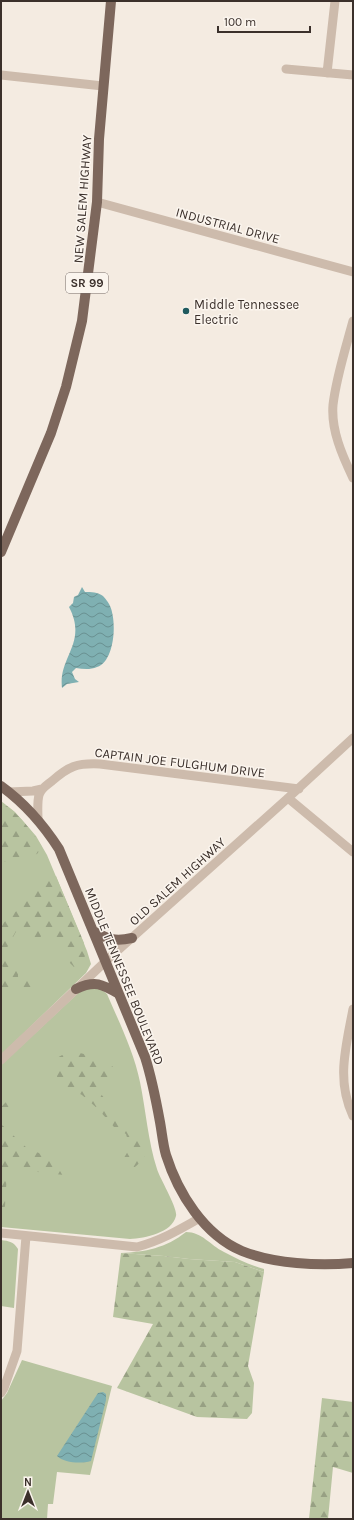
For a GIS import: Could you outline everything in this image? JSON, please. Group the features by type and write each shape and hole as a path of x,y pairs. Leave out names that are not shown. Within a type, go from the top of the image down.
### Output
{"main road":[{"name":"NEW SALEM HIGHWAY","path":"1,552 47,443 66,387 82,321 97,202 103,86 111,1"},
{"name":"MIDDLE TENNESSEE BOULEVARD","path":"5,789 25,806 44,826 59,849 146,1057 151,1074 166,1154 173,1176 187,1201 200,1218 218,1236 241,1250 267,1259 299,1263 353,1264"},
{"path":"93,931 111,939 120,940 132,938"},
{"path":"76,989 90,983 105,986 119,994"}],"street":[{"path":"327,73 335,1"},
{"path":"286,69 353,75"},
{"path":"1,75 103,86"},
{"name":"INDUSTRIAL DRIVE","path":"97,202 353,272"},
{"path":"353,321 333,405 334,424 340,449 353,478"},
{"name":"OLD SALEM HIGHWAY","path":"1,1060 76,989 353,738"},
{"name":"CAPTAIN JOE FULGHUM DRIVE","path":"42,789 61,772 71,767 84,764 100,764 298,789"},
{"path":"5,789 32,791 42,789"},
{"path":"38,820 39,795 42,789"},
{"path":"288,798 353,852"},
{"path":"353,1009 343,1076 347,1104 353,1116"},
{"path":"1,1233 136,1247 153,1243 171,1236 200,1218"},
{"path":"1,1393 17,1351 26,1236"}],"green space":[{"path":"1,801 15,812 36,836 47,855 91,964 86,973 1,1055"},
{"path":"7,806 26,825 42,847 37,854 1,862 1,809"},
{"path":"51,876 56,876 84,943 85,955 83,965 75,968 65,958 52,935 45,930 34,947 17,930 4,953 18,971 18,977 25,976 33,980 36,989 25,993 16,990 5,994 1,993 1,972 4,968 1,965 1,925"},
{"path":"93,987 101,989 107,994 130,1048 140,1082 154,1158 159,1174 176,1212 176,1216 169,1227 157,1234 130,1239 1,1227 1,1065 83,989"},
{"path":"72,1051 88,1055 94,1061 112,1066 115,1069 116,1077 112,1083 97,1089 132,1133 143,1144 145,1156 133,1168 123,1171 122,1161 130,1148 126,1134 114,1127 98,1109 82,1095 67,1087 58,1079 54,1069 55,1059"},
{"path":"7,1101 13,1105 10,1115 1,1124 1,1107"},
{"path":"1,1124 28,1149 65,1166 64,1175 12,1169 7,1172 5,1206 1,1217"},
{"path":"186,1232 201,1236 229,1255 264,1269 264,1272 235,1262 121,1253 138,1252 155,1248 171,1242"},
{"path":"1,1240 11,1242 18,1249 14,1308 1,1306"},
{"path":"121,1253 235,1262 264,1272 248,1366 254,1383 252,1413 247,1419 197,1417 117,1388 153,1324 113,1317"},
{"path":"22,1360 112,1386 90,1475 57,1472 53,1504 48,1504 47,1519 1,1519 1,1401 7,1393"},
{"path":"322,1398 353,1402 353,1473 333,1467 328,1519 309,1519"}],"water":[{"path":"82,587 85,592 94,592 101,595 109,603 114,630 113,640 108,657 103,663 92,669 76,668 72,672 75,679 79,682 67,684 62,688 64,667 74,640 75,630 74,620 69,607 73,603 74,597 78,595"},
{"path":"103,1392 106,1394 106,1400 91,1461 73,1462 64,1460 57,1456 98,1393"}],"place":[{"name":"Middle Tennessee Electric","path":"186,311"}]}
